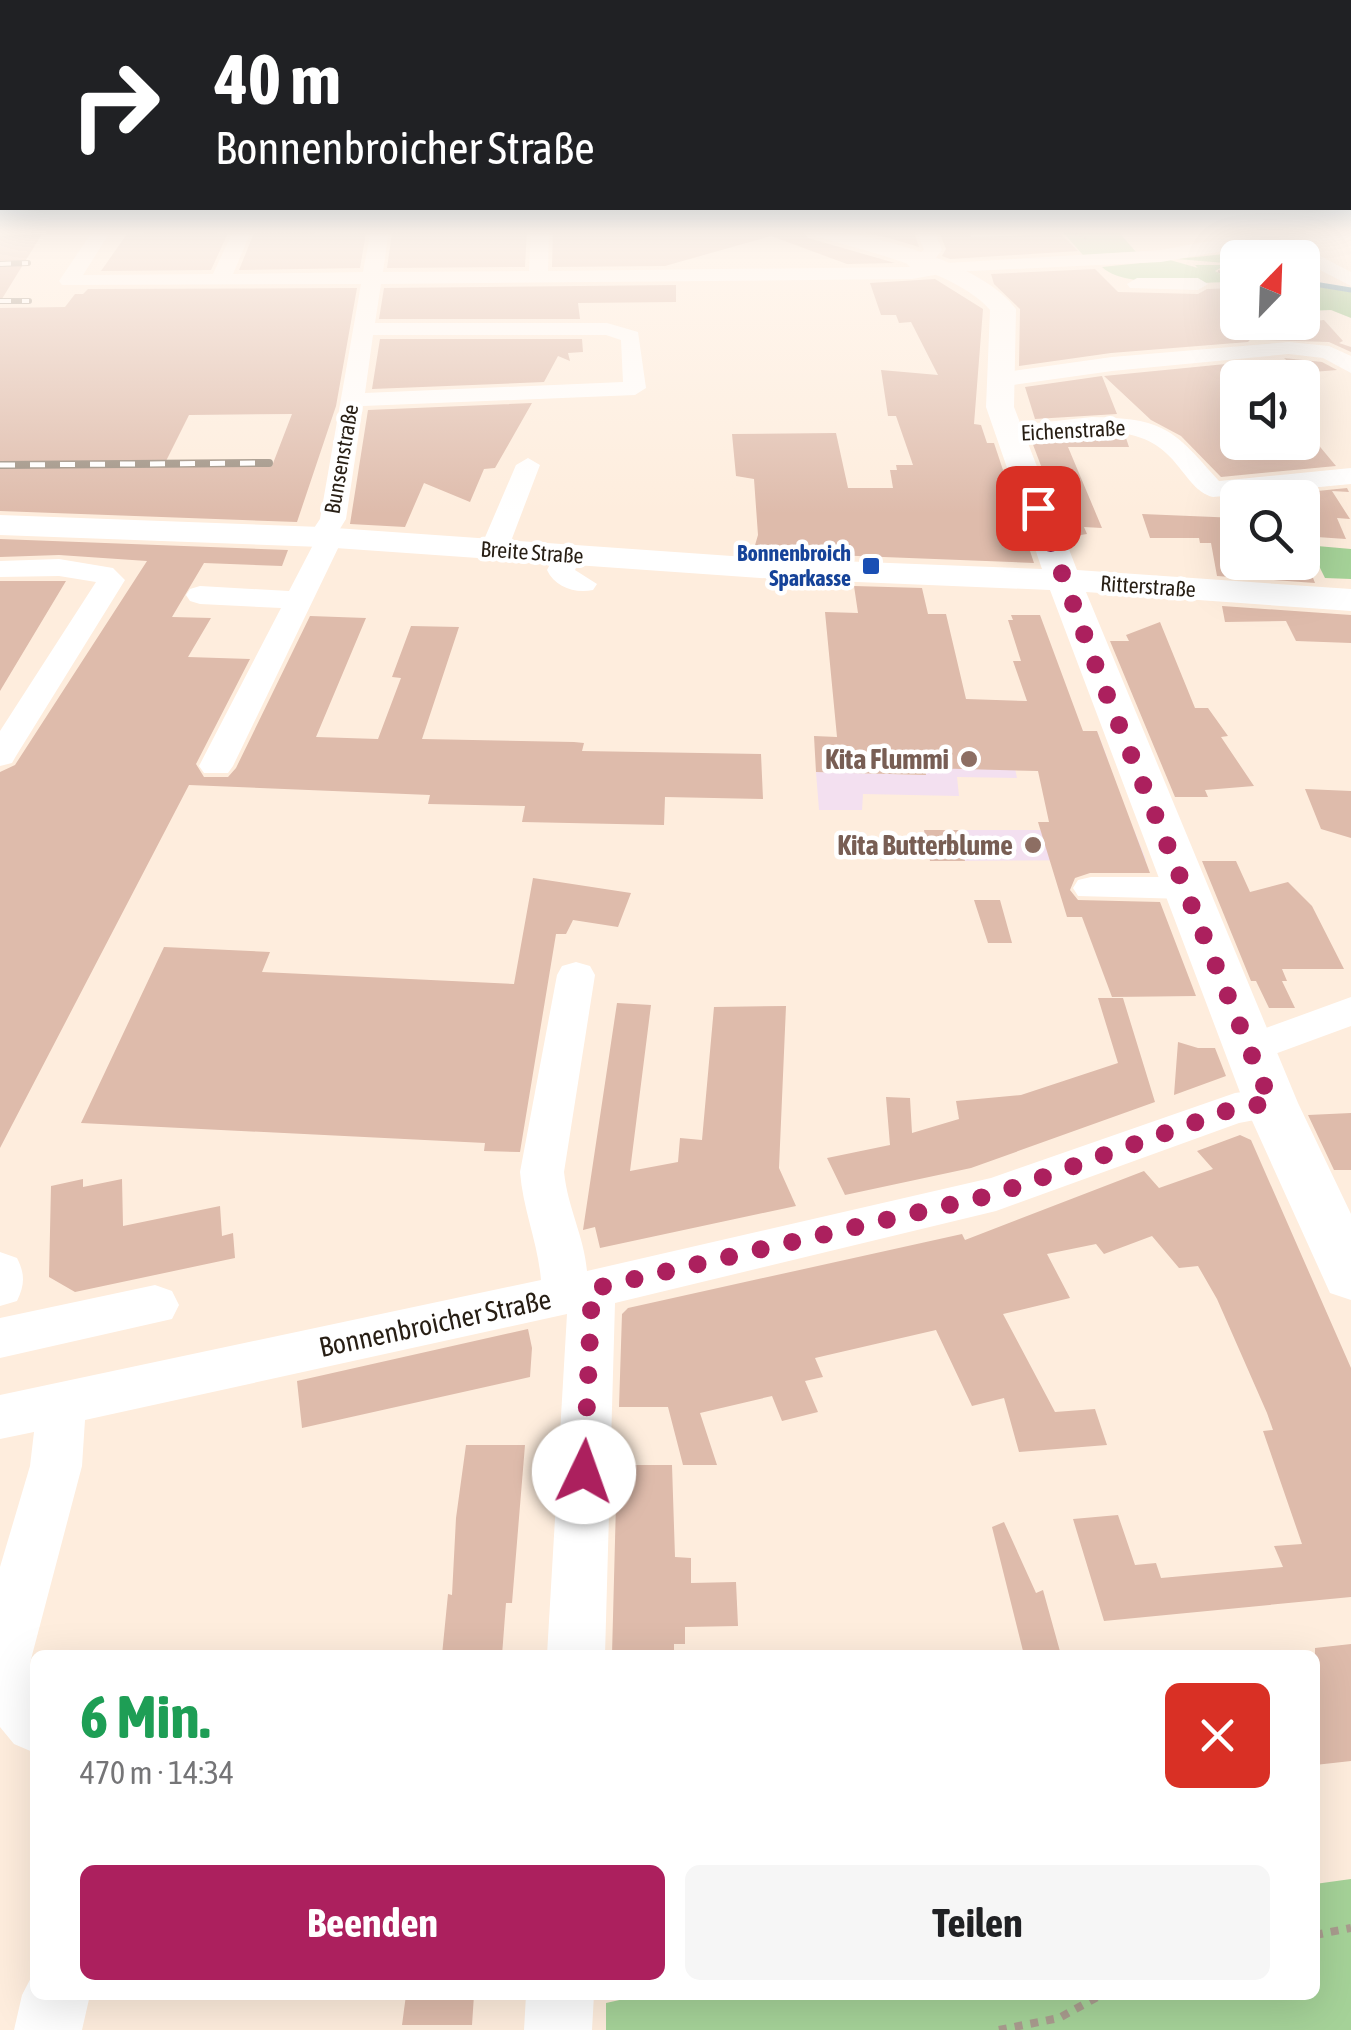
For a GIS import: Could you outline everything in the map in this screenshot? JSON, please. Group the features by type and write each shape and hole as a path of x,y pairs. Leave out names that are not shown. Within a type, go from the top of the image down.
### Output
{"main road":[{"path":"1002,324 1000,407 1009,433 1271,1103 1351,1276"},
{"name":"Breite Straße","path":"0,525 319,563 494,550 564,567 1064,580"},
{"name":"Ritterstraße","path":"1064,580 1351,600"}],"street":[{"name":"Bunsenstraße","path":"216,766 319,563 332,519 364,324"},
{"path":"351,400 635,388 630,336 608,329 364,324"},
{"path":"999,380 1112,364 1289,348 1328,352 1351,366"},
{"name":"Eichenstraße","path":"1009,433 1072,426 1136,427 1173,443 1213,489 1351,476"},
{"path":"494,550 528,465"},
{"path":"274,578 319,563"},
{"path":"200,595 319,563"},
{"path":"0,570 76,569 106,574 111,580 0,756"},
{"path":"1091,888 1186,888"},
{"path":"576,976 542,1172 545,1205 579,1292 576,1650"},
{"path":"1250,1049 1351,1010"},
{"name":"Bonnenbroicher Straße","path":"0,1417 579,1292 996,1194 1235,1108 1271,1103"},
{"path":"0,1271 0,1288"},
{"path":"0,1338 155,1305"},
{"path":"30,1717 6,1689 1,1663 56,1466 59,1404"},
{"path":"48,2030 55,2000"},
{"path":"558,2030 560,2000"}],"path":[{"path":"1320,1934 1351,1928"},
{"path":"999,2030 1058,2018 1092,2000"}],"shaded area":[{"name":"Kita Flummi","path":"1018,731 1097,731 1108,760 1013,759 1017,778 957,777 959,796 863,794 862,810 819,810 816,772 925,775 924,755"},
{"name":"Kita Butterblume","path":"924,830 1134,830 1146,860 930,861"}],"green space":[{"path":"1320,546 1351,549 1351,579 1325,578 1320,568"},
{"path":"1351,1879 1351,2030 606,2030 606,2003 620,2000 1320,2000 1320,1883"}],"building":[{"path":"0,324 351,324 336,406 297,522 0,511","holes":["292,414 272,466 163,467 189,415"]},
{"path":"912,324 982,324 974,424 981,425 987,443 994,443 1034,563 753,552 758,535 754,479 736,476 732,434 836,433 848,488 893,488 890,470 897,470 896,465 913,465 896,416 888,416 881,370 938,375"},
{"path":"1020,324 1220,324 1220,340 1250,340 1248,342 1111,353 1019,366"},
{"path":"1320,324 1327,324 1343,341 1339,343 1351,347 1351,352 1329,342 1264,340 1320,340"},
{"path":"380,339 582,339 583,352 568,353 570,361 558,356 544,382 372,389"},
{"path":"1320,362 1322,362 1337,370 1320,371"},
{"path":"1220,365 1220,460 1320,460 1320,447 1336,466 1221,477 1181,436 1151,420 1104,376"},
{"path":"1102,376 1117,414 1035,419 1025,387"},
{"path":"532,403 495,468 484,469 470,502 424,483 405,527 350,524 368,410"},
{"path":"1126,438 1129,447 1068,447 1102,528 1084,527 1087,534 1068,537 1032,442"},
{"path":"1347,488 1349,492 1332,491 1350,519 1337,518 1346,539 1320,537 1320,491"},
{"path":"1142,514 1220,517 1220,576 1211,543 1200,543 1199,538 1150,538"},
{"path":"0,539 288,550 282,566 204,563 172,617 211,618 188,657 250,659 196,764 204,777 228,777 236,768 310,616 366,618 316,737 378,739 401,678 392,677 411,626 459,627 422,739 574,742 584,743 582,751 761,754 763,799 665,797 664,825 522,822 525,806 428,804 430,795 189,785 0,1148 0,772 15,765 147,561 59,555 0,557"},
{"path":"0,581 66,581 0,691"},
{"path":"854,586 922,588 928,614 946,614 966,699 1027,701 1013,661 1021,661 1008,620 1013,620 1011,615 1040,615 1083,731 1097,731 1150,873 1090,873 1075,878 1070,890 1078,900 1160,902 1196,996 1112,997 1082,917 1067,917 1038,822 1049,822 1038,771 925,768 926,775 816,772 814,736 837,737 825,612 858,613"},
{"path":"1222,606 1351,615 1351,643 1296,641 1286,621 1225,622"},
{"path":"1160,622 1195,708 1208,708 1228,736 1221,737 1254,786 1205,790 1208,797 1175,797 1110,641 1129,641 1126,635"},
{"path":"1305,789 1351,791 1351,838 1321,829"},
{"path":"924,830 959,830 965,861 930,861"},
{"path":"1202,861 1236,861 1250,892 1288,882 1312,906 1344,969 1282,969 1287,981 1282,981 1295,1008 1269,1008 1256,981 1251,981"},
{"path":"533,878 631,893 618,927 573,920 566,934 556,934 520,1152 484,1151 485,1143 81,1123 164,947 270,952 262,972 514,984"},
{"path":"974,900 1000,900 1012,943 988,943"},
{"path":"1098,998 1123,998 1155,1102 971,1168 845,1195 827,1158 890,1145 886,1097 910,1098 912,1133 959,1119 956,1101 1021,1095 1118,1063"},
{"path":"617,1003 651,1005 630,1171 678,1162 680,1138 702,1140 714,1007 786,1006 779,1168 796,1206 600,1248 595,1227 583,1230"},
{"path":"1178,1042 1215,1048 1226,1076 1174,1095"},
{"path":"1351,1113 1351,1170 1334,1170 1308,1115"},
{"path":"1240,1135 1251,1140 1351,1368 1351,1597 1104,1621 1073,1519 1118,1515 1135,1565 1156,1563 1161,1578 1283,1567 1274,1546 1302,1544 1263,1431 1273,1430 1217,1299 1198,1266 1179,1268 1152,1236 1104,1254 1096,1244 1047,1254 1070,1298 1003,1314 1055,1412 1095,1409 1107,1445 1019,1452 1004,1398 972,1406 936,1330 815,1358 823,1377 805,1381 818,1412 782,1421 772,1396 700,1413 717,1465 683,1465 668,1407 619,1407 622,1314 628,1308 962,1234 965,1240 1144,1171 1159,1188 1213,1169 1197,1151"},
{"path":"83,1179 83,1187 122,1179 123,1226 220,1206 222,1236 233,1233 235,1258 75,1292 49,1277 51,1186"},
{"path":"528,1329 532,1348 530,1377 302,1428 297,1381"},
{"path":"466,1445 525,1445 512,1603 506,1603 502,1650 442,1650 448,1594 452,1595 456,1518"},
{"path":"617,1465 672,1465 675,1557 691,1558 691,1583 736,1582 738,1626 685,1627 685,1644 674,1644 674,1650 612,1650"},
{"path":"1004,1522 1036,1593 1043,1590 1060,1650 1023,1650 992,1527"},
{"path":"1351,1644 1351,1761 1320,1764 1320,1650 1315,1648"},
{"path":"405,2000 474,2000 472,2025 402,2025"}],"railway":[{"path":"0,465 269,463"}],"place":[{"name":"Bonnenbroich Sparkasse","path":"871,566"},
{"name":"Kita Flummi","path":"969,759"},
{"name":"Kita Butterblume","path":"1033,845"}],"route":[{"path":"584,1472 592,1289 996,1194 1235,1108 1271,1103 1101,680 1038,508"}]}
